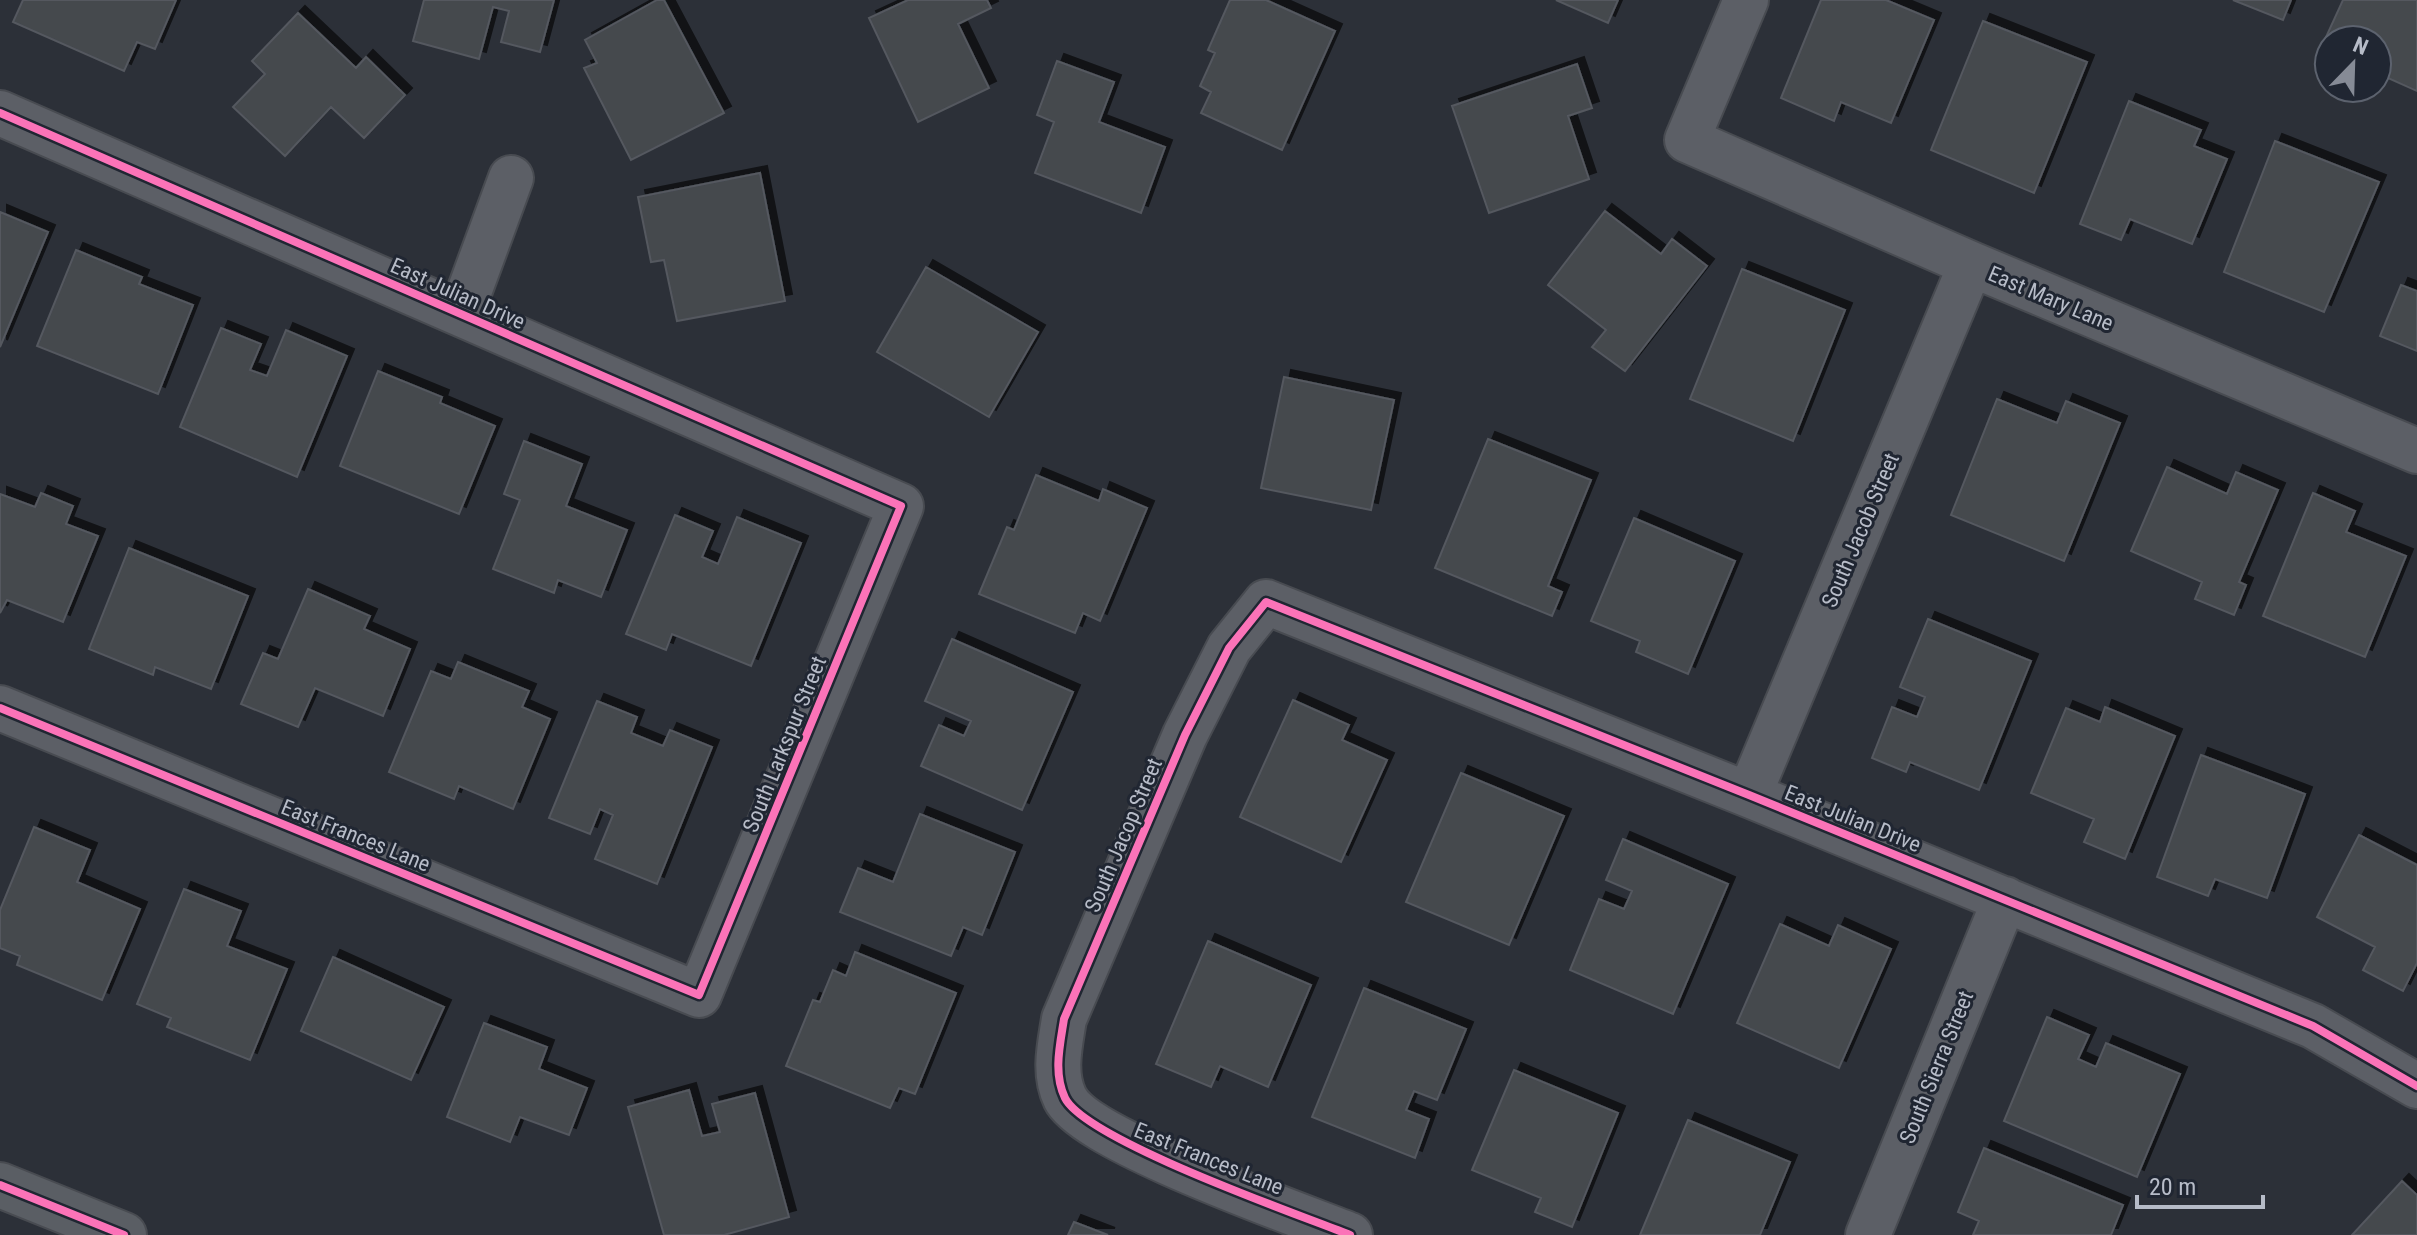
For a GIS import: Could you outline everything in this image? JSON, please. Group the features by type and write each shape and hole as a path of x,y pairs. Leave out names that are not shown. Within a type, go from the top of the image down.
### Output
{"main road":[{"path":"0,1185 124,1235"}],"street":[{"name":"East Mary Lane","path":"1746,0 1687,140 1971,264 2417,451"},
{"name":"East Julian Drive","path":"0,113 901,506"},
{"path":"461,314 511,178"},
{"name":"South Jacob Street","path":"1749,795 1971,264"},
{"name":"South Larkspur Street","path":"699,995 901,506"},
{"name":"East Julian Drive","path":"1266,602 1749,795 2313,1026 2417,1086"},
{"name":"South Jacop Street","path":"1065,1098 1057,1060 1064,1019 1185,735 1229,648 1266,602"},
{"name":"East Frances Lane","path":"0,708 699,995"},
{"name":"South Sierra Street","path":"1868,1235 2005,899"},
{"name":"East Frances Lane","path":"1065,1098 1083,1119 1124,1143 1350,1235"}],"building":[{"path":"23,0 176,0 155,49 137,42 124,71 13,22"},
{"path":"424,0 554,0 540,52 501,42 509,11 493,7 479,59 413,41"},
{"path":"657,0 664,0 724,113 631,160 584,68 597,63 585,40"},
{"path":"908,0 987,0 991,8 958,24 989,88 918,122 869,18"},
{"path":"1230,0 1266,0 1335,31 1282,150 1201,113 1211,92 1200,86 1215,53 1208,50"},
{"path":"1556,0 1618,0 1608,23"},
{"path":"1556,0 1618,0 1608,23"},
{"path":"1821,0 1886,0 1934,20 1891,123 1841,102 1834,121 1781,98"},
{"path":"2233,0 2291,0 2283,20"},
{"path":"2343,0 2417,0 2417,91 2393,80 2393,24 2332,24"},
{"path":"298,13 356,68 366,57 405,95 364,138 331,107 285,156 233,107 265,74 252,61"},
{"path":"1983,21 2087,62 2034,193 1931,150"},
{"path":"1057,61 1114,82 1099,122 1165,147 1141,213 1035,173 1054,122 1037,115"},
{"path":"1577,64 1592,108 1568,116 1589,179 1489,213 1452,106"},
{"path":"2129,101 2201,130 2194,146 2227,159 2192,244 2130,219 2121,240 2080,224"},
{"path":"2275,141 2379,182 2324,312 2224,272"},
{"path":"760,173 785,301 677,321 664,260 651,262 638,197"},
{"path":"1605,211 1661,254 1672,239 1707,266 1625,371 1592,347 1606,330 1548,285"},
{"path":"0,212 48,232 0,347"},
{"path":"76,250 142,277 139,284 193,305 158,394 37,346"},
{"path":"926,267 1038,332 989,417 877,352"},
{"path":"1742,269 1845,310 1793,441 1690,399"},
{"path":"2401,285 2417,291 2417,351 2380,336"},
{"path":"221,328 261,344 250,370 267,376 286,330 347,356 297,477 180,427"},
{"path":"378,371 442,397 440,403 495,426 459,514 340,466"},
{"path":"1284,377 1394,400 1371,510 1261,488"},
{"path":"1997,399 2057,423 2066,401 2120,423 2064,561 1951,515"},
{"path":"1488,439 1591,480 1548,586 1562,592 1552,616 1435,568"},
{"path":"524,441 582,464 566,506 627,530 601,597 558,580 554,593 493,569 520,500 504,494"},
{"path":"2167,467 2227,494 2236,472 2278,490 2239,582 2246,585 2234,615 2195,599 2202,582 2131,551"},
{"path":"1036,475 1099,501 1103,489 1147,508 1100,621 1083,613 1075,633 979,594 1007,527 1014,530"},
{"path":"41,493 73,506 66,524 98,536 63,622 7,600 0,613 0,494 35,507"},
{"path":"2313,493 2355,511 2346,532 2406,556 2365,657 2263,616"},
{"path":"675,515 713,531 702,557 718,564 737,517 801,543 751,666 672,634 666,650 626,634"},
{"path":"1634,518 1735,561 1688,674 1636,652 1640,641 1591,621"},
{"path":"129,548 248,596 211,689 155,667 153,675 89,649"},
{"path":"308,589 370,616 364,629 410,649 383,716 315,688 298,727 241,704 263,653 278,659"},
{"path":"1928,619 2031,661 1979,790 1910,762 1906,772 1872,758 1892,707 1917,717 1925,697 1900,687"},
{"path":"952,639 1073,692 1022,810 921,766 939,725 964,736 971,721 925,701"},
{"path":"458,662 529,691 522,707 550,719 513,809 459,786 454,799 389,772 431,671 451,679"},
{"path":"1293,700 1349,725 1342,740 1387,760 1341,862 1240,817"},
{"path":"597,701 637,717 631,733 663,746 670,730 712,747 657,884 595,859 613,815 600,809 590,834 549,818"},
{"path":"2105,707 2175,736 2125,859 2084,842 2094,819 2031,793 2066,708 2100,722"},
{"path":"2201,755 2305,794 2267,898 2215,879 2208,896 2157,877"},
{"path":"1461,773 1564,816 1509,945 1406,902"},
{"path":"920,814 1015,852 982,935 963,927 951,956 840,912 858,868 893,882"},
{"path":"34,827 90,850 77,882 140,909 102,1000 17,965 20,956 0,948 0,910"},
{"path":"2359,835 2417,865 2417,963 2403,991 2363,970 2375,947 2317,917"},
{"path":"1623,839 1728,884 1673,1014 1570,970 1599,899 1624,909 1632,891 1606,880"},
{"path":"184,889 241,911 227,946 287,969 250,1060 167,1027 171,1018 137,1004"},
{"path":"1780,924 1829,946 1838,925 1891,949 1839,1068 1737,1023"},
{"path":"1208,941 1311,985 1268,1087 1220,1066 1211,1087 1156,1064"},
{"path":"855,952 956,993 915,1094 899,1088 890,1108 786,1066 813,1000 820,1002 833,970 846,976"},
{"path":"333,957 444,1007 411,1080 301,1031"},
{"path":"1364,988 1466,1029 1437,1100 1414,1091 1406,1110 1429,1119 1415,1158 1312,1117"},
{"path":"2047,1017 2089,1035 2078,1059 2096,1067 2106,1043 2180,1074 2137,1177 2004,1121"},
{"path":"484,1023 547,1047 539,1069 587,1088 569,1135 520,1117 510,1142 447,1117"},
{"path":"1514,1070 1618,1113 1572,1227 1535,1212 1541,1198 1472,1170"},
{"path":"689,1090 702,1136 720,1132 712,1104 755,1093 789,1217 724,1235 664,1235 628,1107"},
{"path":"1688,1120 1790,1162 1760,1235 1640,1235"},
{"path":"1984,1148 2123,1205 2111,1235 1973,1235 1979,1221 1958,1212"},
{"path":"2402,1181 2417,1195 2417,1235 2352,1235"},
{"path":"1074,1222 1108,1235 1068,1235"}],"cycle path":[{"path":"0,113 901,506 699,995 0,708"},
{"path":"1350,1235 1196,1174 1111,1134 1081,1115 1065,1098 1059,1079 1058,1059 1064,1019 1185,735 1229,648 1266,602 1749,795 2313,1026 2417,1086"},
{"path":"0,1185 124,1235"}]}
